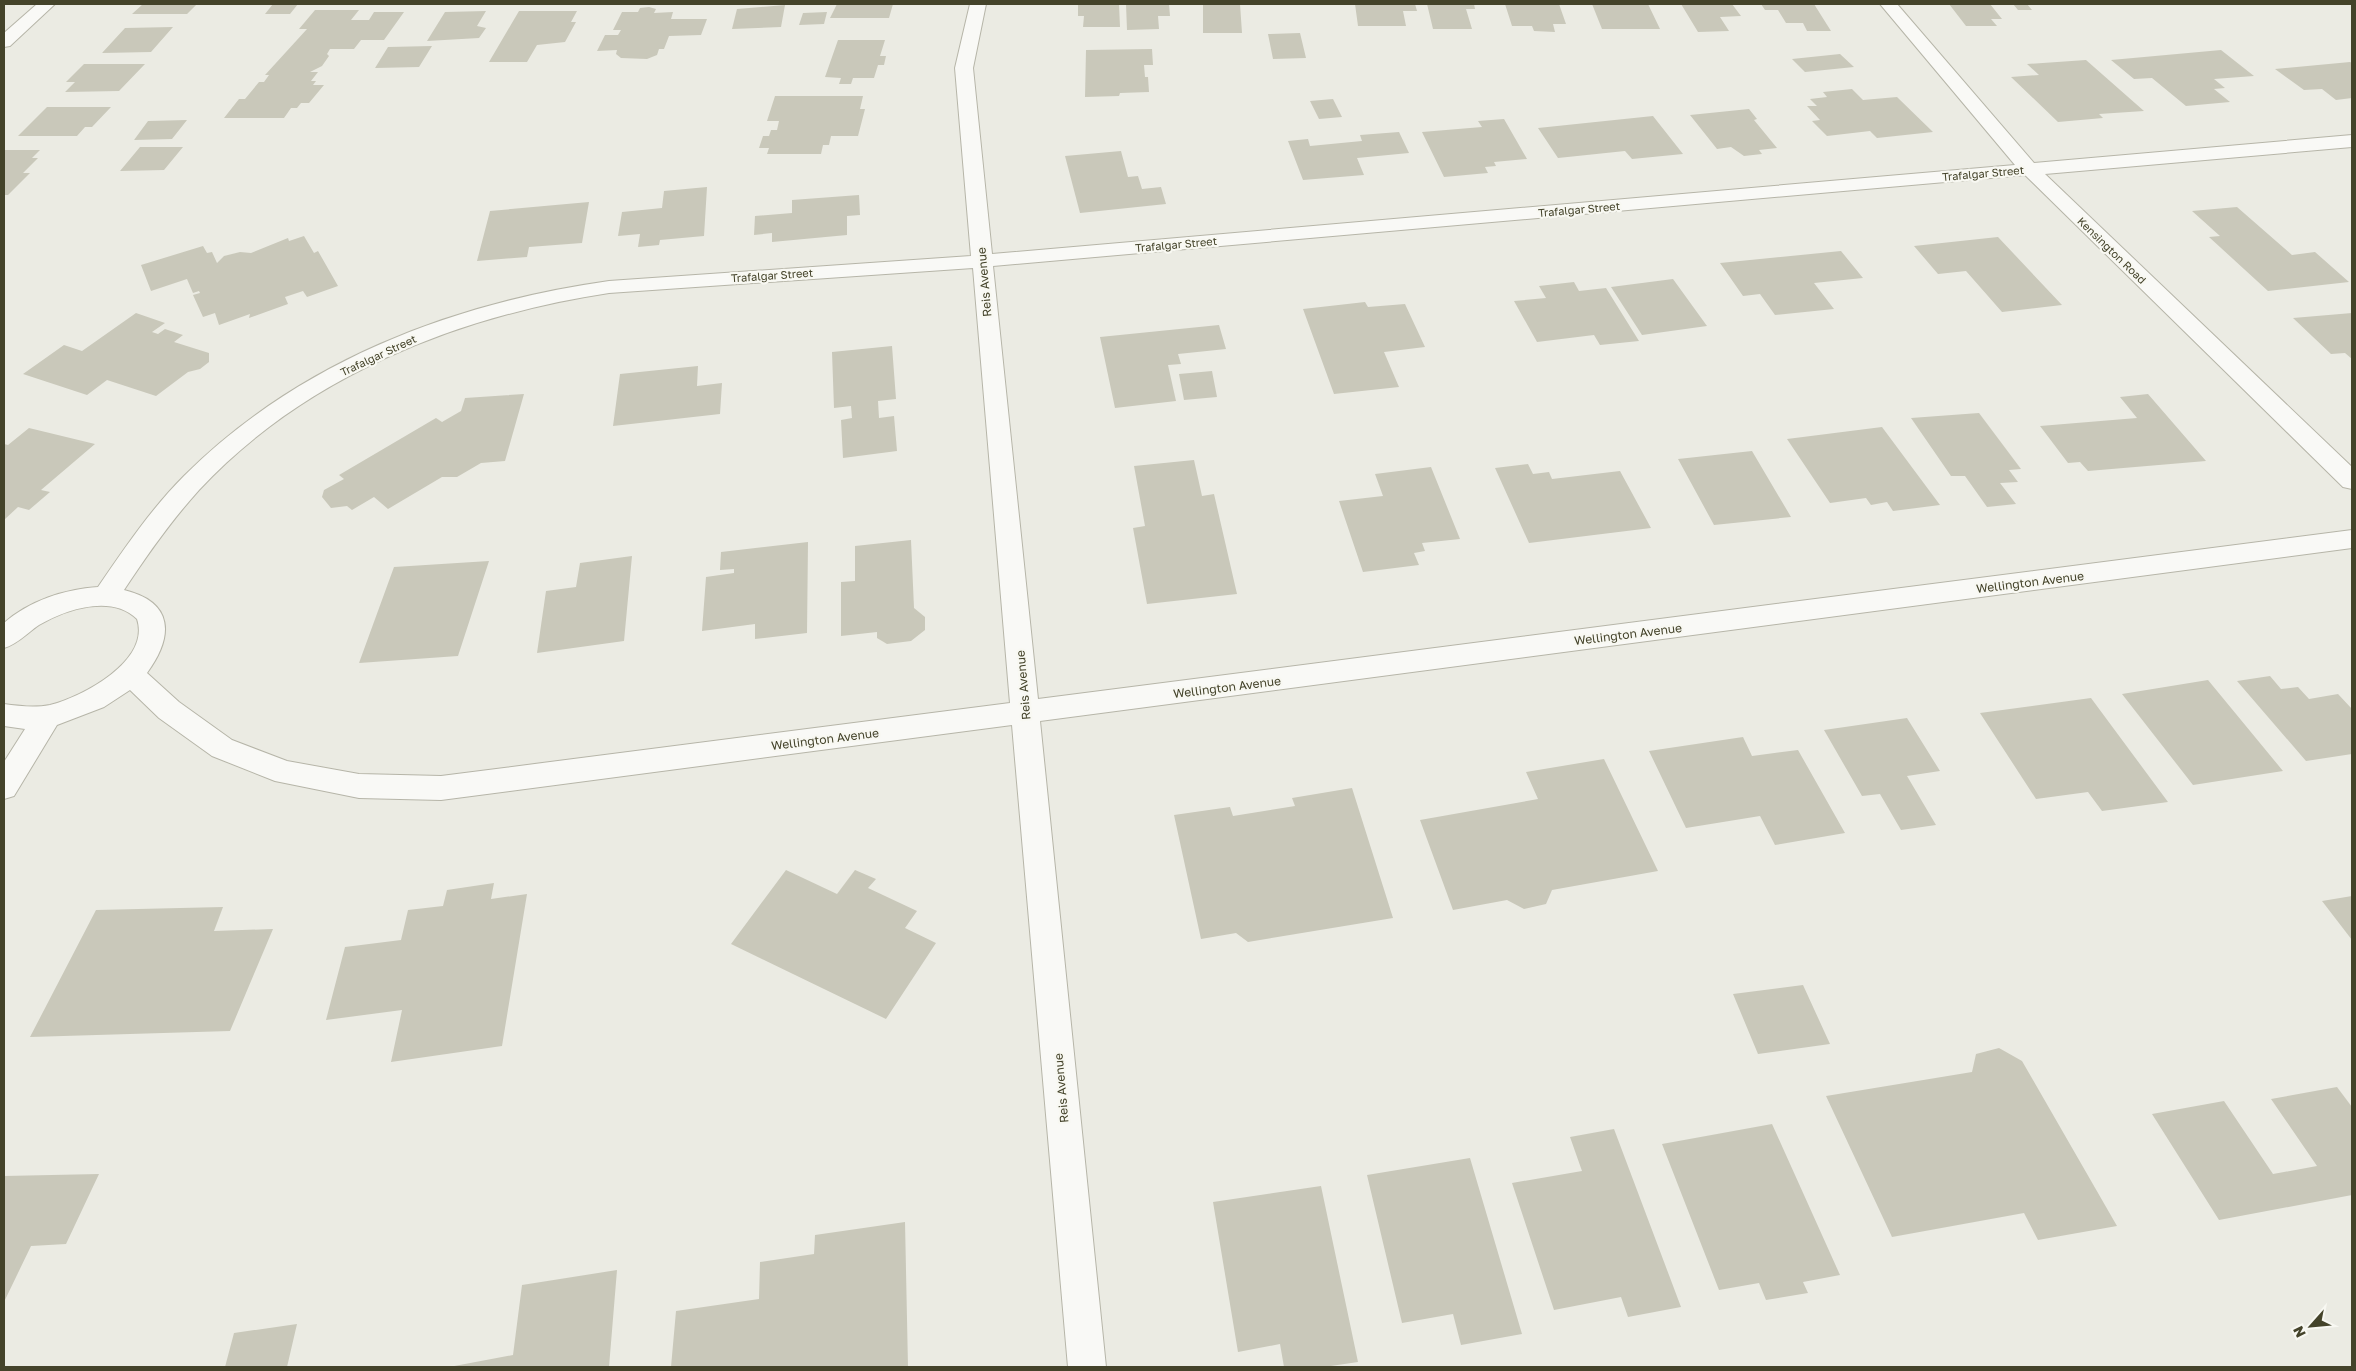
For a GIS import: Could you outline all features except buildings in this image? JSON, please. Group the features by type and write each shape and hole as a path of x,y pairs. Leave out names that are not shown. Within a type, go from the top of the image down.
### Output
{"street":[{"path":"4,42 47,4"},
{"name":"Reis Avenue","path":"978,4 964,68 1087,1367"},
{"name":"Kensington Road","path":"1888,4 2029,169 2352,481"},
{"name":"Trafalgar Street","path":"105,597 152,530 193,482 240,440 292,401 348,368 414,337 489,311 548,296 609,287 982,261 2352,141"},
{"name":"Wellington Avenue","path":"130,674 169,710 222,748 285,773 359,786 441,788 2352,540"},
{"path":"4,638 36,615 64,603 93,597 119,597 138,604 150,616 153,634 146,653 130,674 105,693 78,707 48,716 21,719 4,715"},
{"path":"4,787 48,716"}]}
